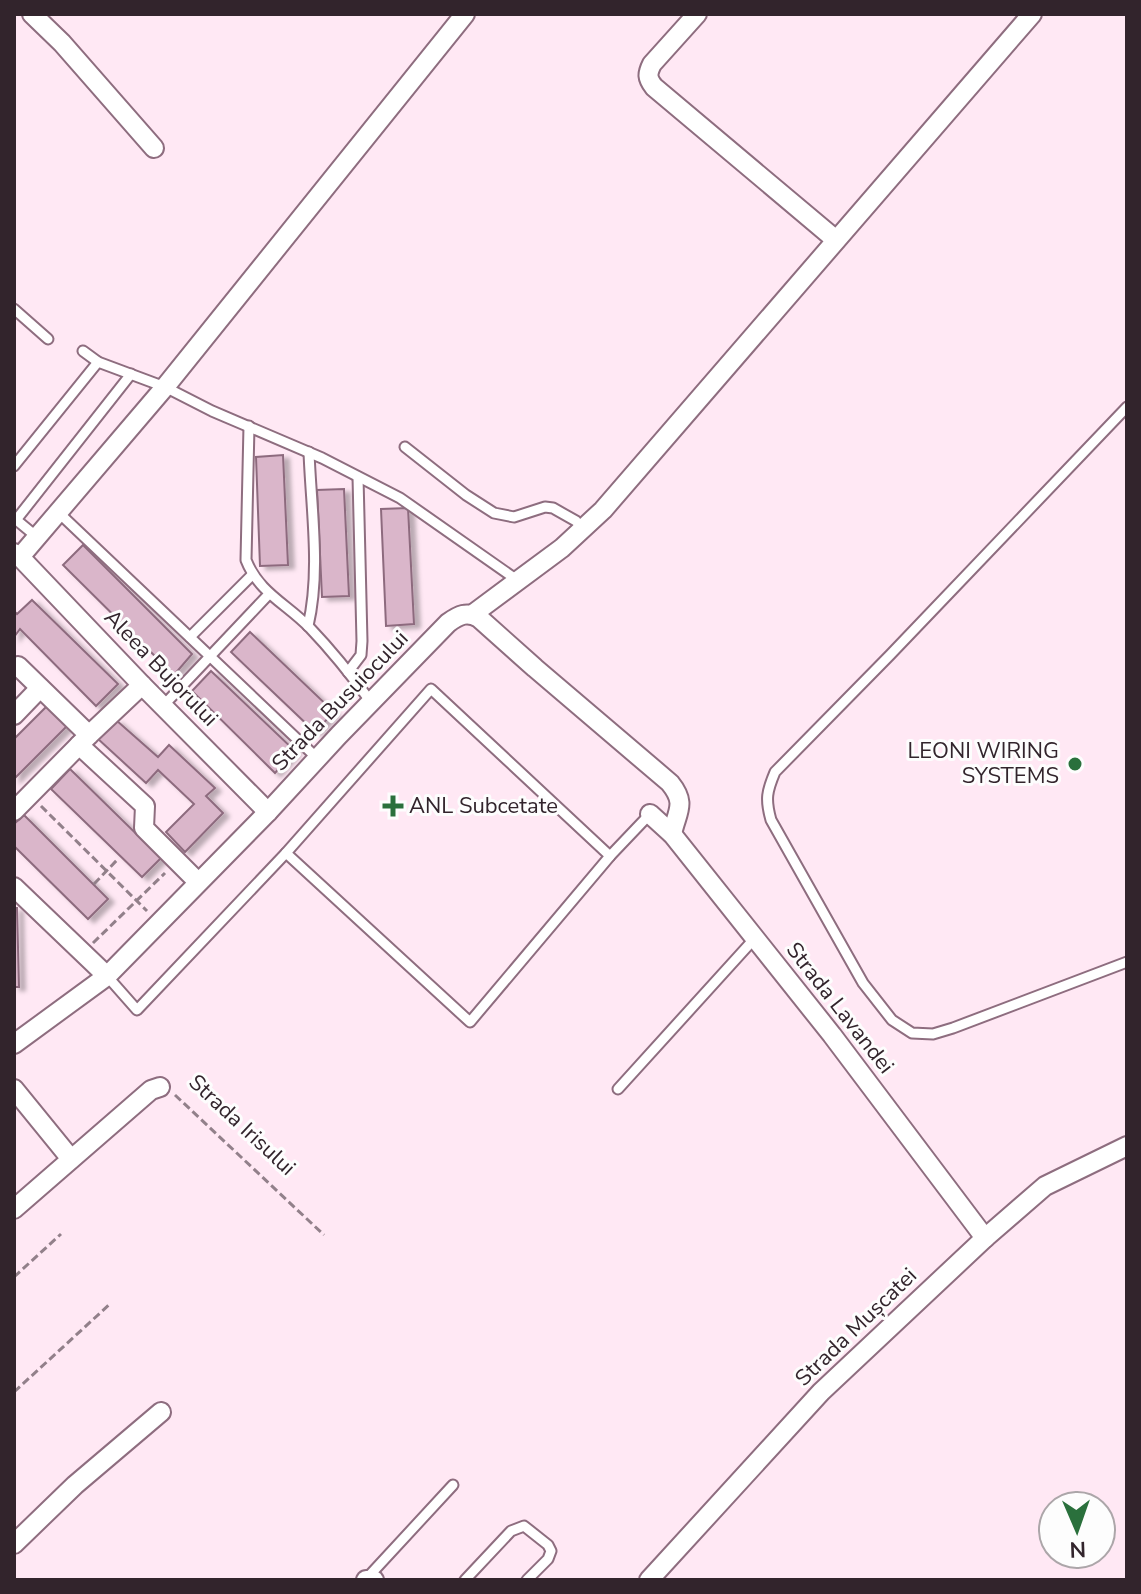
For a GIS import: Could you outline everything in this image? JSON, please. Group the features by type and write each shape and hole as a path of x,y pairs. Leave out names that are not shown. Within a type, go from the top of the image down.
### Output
{"street":[{"path":"32,14 62,43 154,148"},
{"path":"17,555 37,537 165,387 465,14"},
{"path":"697,14 652,64 648,74 650,82 836,240"},
{"name":"Strada Busuiocului","path":"14,1044 107,976 448,623 465,614 473,614 562,548 603,510 1032,14"},
{"name":"Aleea Bujorului","path":"17,555 268,812"},
{"path":"473,614 670,783 680,800 672,834"},
{"path":"18,666 145,806 144,828 198,882"},
{"path":"14,811 142,685"},
{"path":"14,715 40,688"},
{"name":"Strada Lavandei","path":"650,814 672,834 832,1035 985,1238"},
{"path":"14,887 107,976"},
{"name":"Strada Irisului","path":"14,1209 151,1090 160,1087"},
{"path":"14,1089 71,1159"},
{"name":"Strada Mușcatei","path":"649,1580 821,1392 985,1238 1045,1186 1127,1146"},
{"path":"14,1544 75,1485 161,1412"},
{"path":"366,1580 374,1580"}],"lane":[{"path":"14,309 48,339"},
{"path":"83,351 98,362 165,387 212,411 309,452 400,498 517,580"},
{"path":"14,466 98,362"},
{"path":"37,537 15,519 131,374"},
{"path":"1127,407 775,772 767,790 771,820 863,983 892,1020 912,1033 933,1034 953,1028 1127,962"},
{"path":"249,426 246,560 252,575 269,594 308,626 371,702"},
{"path":"405,447 494,513 514,517 545,507 553,508 576,521 582,529"},
{"path":"308,626 314,580 309,452"},
{"path":"348,672 361,655 362,641 358,477"},
{"path":"58,512 317,758"},
{"path":"190,637 252,575"},
{"path":"163,706 269,594"},
{"path":"107,976 137,1010 286,853 431,689 610,856"},
{"path":"286,853 470,1022 610,856 650,814"},
{"path":"618,1089 755,938"},
{"path":"366,1580 453,1485"},
{"path":"465,1580 511,1531 524,1526 551,1551 548,1559 527,1580"}],"path":[{"path":"30,795 159,923"},
{"path":"94,884 117,860"},
{"path":"83,953 176,862"},
{"name":"Strada Irisului","path":"160,1087 170,1090 324,1235"},
{"path":"14,1277 61,1234"},
{"path":"14,1392 111,1303"}],"building":[{"path":"283,455 288,565 260,566 256,457"},
{"path":"344,489 349,596 322,597 317,490"},
{"path":"408,508 414,624 386,626 381,509"},
{"path":"83,545 192,654 174,675 63,565"},
{"path":"32,600 118,684 96,706 20,629 14,637 14,611 17,614"},
{"path":"250,632 334,712 315,732 231,652"},
{"path":"211,671 295,751 275,773 192,691"},
{"path":"48,705 68,725 14,779 14,739"},
{"path":"116,720 158,757 169,745 215,788 206,796 223,813 185,852 166,832 194,804 158,770 146,783 97,738"},
{"path":"70,769 161,858 142,877 51,789"},
{"path":"24,815 108,899 88,919 14,846 14,824"},
{"path":"14,908 17,908 19,987 14,987"}],"place":[{"name":"LEONI WIRING SYSTEMS","path":"1075,764"},
{"name":"ANL Subcetate","path":"393,806"}]}
